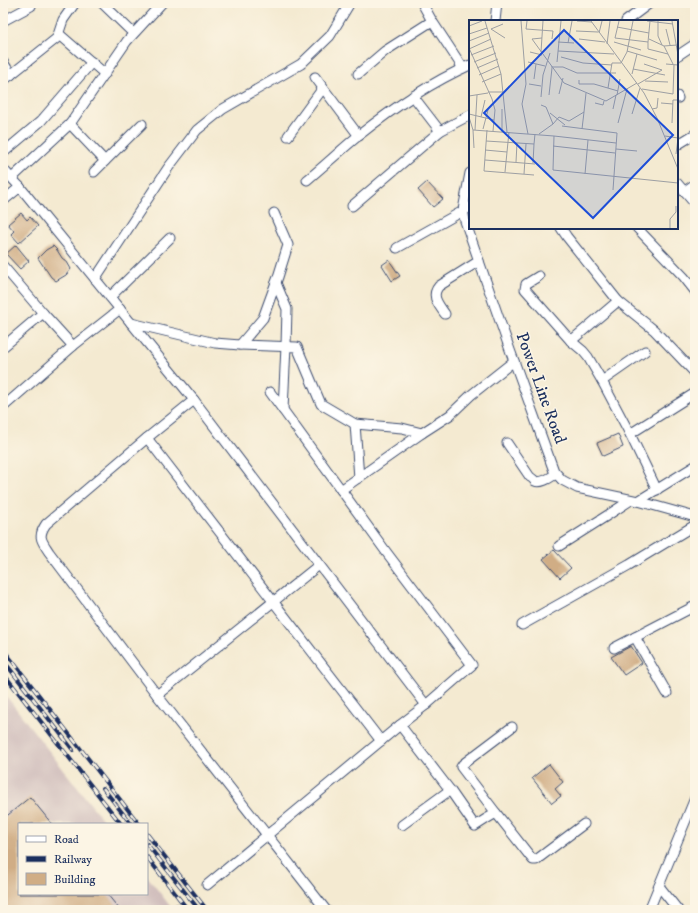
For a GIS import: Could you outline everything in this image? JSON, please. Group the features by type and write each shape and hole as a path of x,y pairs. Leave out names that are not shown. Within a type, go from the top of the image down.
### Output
{"street":[{"path":"3,81 56,39 63,20 75,3"},
{"path":"102,3 134,32"},
{"path":"12,178 70,124 127,41 162,3"},
{"path":"95,279 168,168 197,130 223,110 302,64 330,36 350,3"},
{"path":"307,180 358,136 413,96 467,66 432,21 422,3"},
{"path":"489,3 495,17"},
{"path":"495,17 497,3"},
{"path":"627,20 650,3"},
{"path":"3,21 31,6"},
{"path":"358,74 385,51 432,21"},
{"path":"59,34 105,74"},
{"path":"678,55 695,44"},
{"path":"3,62 11,75"},
{"path":"3,153 40,121 92,62"},
{"path":"315,77 358,136"},
{"path":"288,136 323,88"},
{"path":"413,96 440,132"},
{"path":"352,206 440,132 469,116"},
{"path":"70,124 105,161"},
{"path":"94,172 142,124"},
{"path":"678,144 695,134"},
{"path":"3,169 20,187 194,400 426,705"},
{"name":"Power Line Road","path":"469,181 465,221 549,459 556,474"},
{"path":"695,184 680,190 695,204"},
{"path":"3,201 20,187"},
{"path":"397,248 466,208"},
{"path":"240,345 263,318 288,245 274,213"},
{"path":"562,229 618,301 654,330 695,372"},
{"path":"639,229 684,277 695,292"},
{"path":"110,297 170,238"},
{"path":"445,314 436,300 436,290 439,286 479,261"},
{"path":"4,270 73,346"},
{"path":"539,276 526,284 525,289 588,357 630,434 657,490"},
{"path":"276,283 287,309 283,410"},
{"path":"572,341 618,301"},
{"path":"3,407 73,346 120,309"},
{"path":"3,347 43,313"},
{"path":"131,323 215,343 297,347 321,404 355,424 402,428 422,433"},
{"path":"602,381 645,352"},
{"path":"341,490 450,415 471,395 514,361"},
{"path":"206,885 381,740 426,705 472,665 387,553 270,392"},
{"path":"630,434 695,393"},
{"path":"194,400 46,524 41,531 42,542 157,695 326,910"},
{"path":"355,424 359,478"},
{"path":"147,438 381,740"},
{"path":"507,443 530,477 537,482 543,481 556,474 562,480 577,488 695,517"},
{"path":"559,546 634,501 657,490 695,466"},
{"path":"522,625 629,565 695,525"},
{"path":"157,695 319,565"},
{"path":"614,648 695,606"},
{"path":"635,637 667,692"},
{"path":"400,725 450,790 475,826 496,813"},
{"path":"512,727 461,767 533,860 536,860 584,824"},
{"path":"402,825 450,790"},
{"path":"649,910 695,800"},
{"path":"659,886 678,910"}],"shaded area":[{"path":"3,692 105,823 18,823 18,895 148,895 148,877 173,910 3,910"}],"building":[{"path":"427,182 443,199 433,207 418,190"},
{"path":"21,213 27,220 30,217 38,226 19,243 11,234 14,231 8,224"},
{"path":"16,245 29,261 20,269 6,254"},
{"path":"53,246 71,269 66,275 56,281 51,277 38,258 46,250"},
{"path":"389,260 400,276 392,281 382,265"},
{"path":"618,434 623,447 603,456 597,443"},
{"path":"554,550 571,568 560,578 543,559"},
{"path":"631,646 642,663 624,675 611,657"},
{"path":"549,764 563,782 555,789 561,796 552,803 532,778"},
{"path":"30,797 51,823 18,823 18,895 108,895 120,910 3,910 3,819"}],"railway":[{"path":"3,649 138,823"},
{"path":"3,660 73,750"},
{"path":"3,673 120,823"},
{"path":"103,788 130,823"},
{"path":"148,835 207,910"},
{"path":"148,845 199,910"},
{"path":"148,858 188,910"}]}
